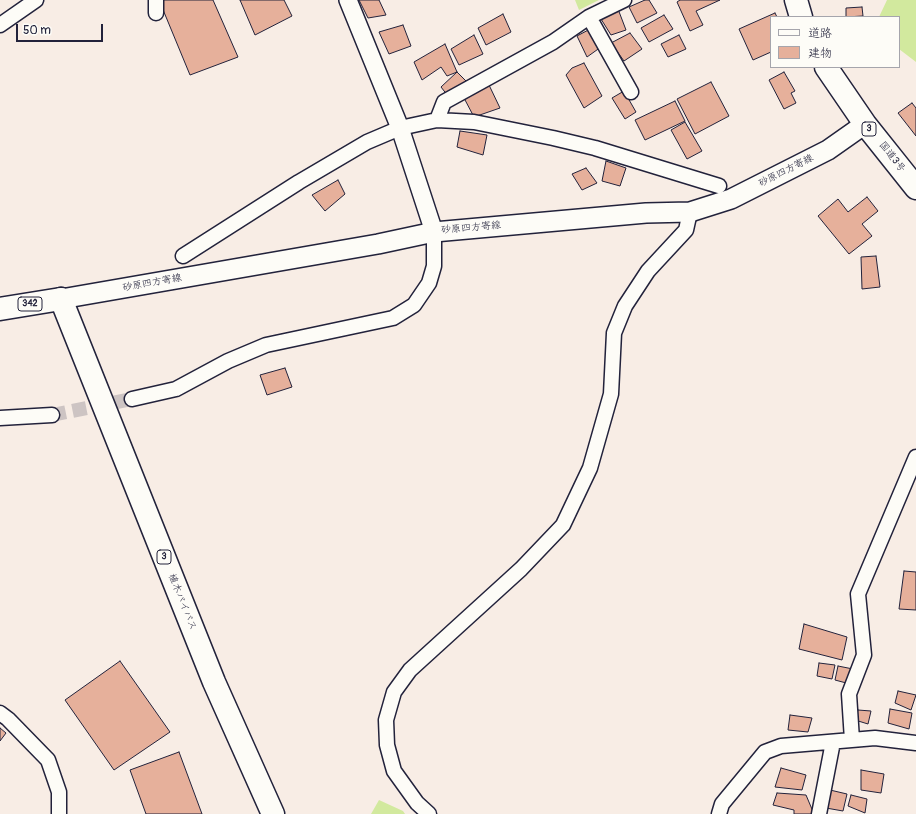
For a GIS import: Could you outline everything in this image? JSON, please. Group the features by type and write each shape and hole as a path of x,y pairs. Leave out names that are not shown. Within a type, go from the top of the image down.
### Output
{"highway":[{"path":"796,0 802,16"},
{"name":"国道3号","path":"827,68 866,124 916,188"},
{"name":"342","path":"0,309 61,299"},
{"name":"植木バイパス","path":"61,299 214,682 273,814"}],"main road":[{"name":"砂原四方寄線","path":"61,299 378,244 434,232 646,213 690,212 731,199 745,192 828,150 866,124"}],"street":[{"path":"0,25 36,0"},
{"path":"132,399 176,389 228,361 266,344 393,318 414,305 429,283 434,266 434,232 400,128 348,0"},
{"path":"438,120 444,102 553,42 589,16 624,0"},
{"path":"589,16 631,92"},
{"path":"183,256 313,174 367,142 400,128 438,120 474,122 574,143 719,186"},
{"path":"429,814 417,803 394,772 387,745 386,720 394,692 410,670 521,569 563,525 590,468 611,394 614,334 625,306 648,272 686,230 690,212"},
{"path":"0,418 52,415"},
{"path":"852,740 849,694 864,655 858,594 916,457"},
{"path":"0,713 8,719 48,760 59,792 59,814"},
{"path":"719,814 722,804 765,752 781,746 875,738 916,743"},
{"path":"819,814 833,742"}],"green space":[{"path":"575,0 599,0 579,10"},
{"path":"887,0 916,0 916,62 900,50 900,16 879,16"},
{"path":"379,800 403,811 405,814 371,814"}],"building":[{"path":"159,0 213,0 238,57 190,75"},
{"path":"240,0 284,0 292,16 255,35"},
{"path":"359,0 379,0 386,15 368,18"},
{"path":"645,0 649,0 657,13 637,23 629,7"},
{"path":"680,0 720,0 696,11 703,25 690,31 677,2"},
{"path":"862,7 863,16 846,16 846,8"},
{"path":"618,9 626,30 611,35 601,19"},
{"path":"775,13 776,16 770,16 770,52 753,60 739,29"},
{"path":"503,14 511,32 486,45 478,28"},
{"path":"664,15 673,29 649,42 641,28"},
{"path":"403,25 411,46 389,54 379,32"},
{"path":"592,28 601,47 587,57 577,36"},
{"path":"630,33 642,49 624,61 611,43"},
{"path":"474,35 483,54 459,65 451,49"},
{"path":"679,35 686,49 668,57 661,44"},
{"path":"445,44 457,72 447,76 441,67 422,80 414,62"},
{"path":"584,63 602,96 584,108 566,75 572,68"},
{"path":"457,72 468,83 448,96 441,87"},
{"path":"784,72 795,91 791,93 796,103 784,109 769,80"},
{"path":"711,82 729,116 695,134 677,99"},
{"path":"489,85 500,108 474,117 464,98"},
{"path":"624,91 636,112 625,119 612,98"},
{"path":"675,101 685,121 645,140 635,120"},
{"path":"912,103 916,108 916,136 898,113"},
{"path":"685,122 702,151 687,159 671,130"},
{"path":"460,131 487,135 483,155 457,147"},
{"path":"606,161 626,168 620,186 602,181"},
{"path":"586,168 597,183 582,190 572,174"},
{"path":"338,180 345,194 325,211 312,195"},
{"path":"867,197 878,211 862,224 872,236 849,254 818,216 838,199 848,212"},
{"path":"876,256 880,287 862,289 861,257"},
{"path":"285,368 292,387 267,395 260,375"},
{"path":"904,571 916,572 916,610 899,609"},
{"path":"804,624 847,637 842,660 799,649"},
{"path":"120,661 170,732 114,770 65,700"},
{"path":"819,663 835,665 832,679 817,676"},
{"path":"838,666 853,669 850,684 835,680"},
{"path":"898,691 916,695 911,710 895,703"},
{"path":"890,709 912,713 909,729 888,723"},
{"path":"858,710 871,711 868,724 855,720"},
{"path":"790,715 812,718 808,732 788,730"},
{"path":"0,728 6,733 0,741"},
{"path":"179,752 202,814 146,814 130,770"},
{"path":"781,768 806,775 802,790 775,787"},
{"path":"861,770 884,774 881,793 861,790"},
{"path":"830,790 847,794 843,811 826,808"},
{"path":"777,793 806,795 814,814 794,814 794,810 773,805"},
{"path":"851,795 867,799 865,813 848,806"}],"tunnel":[{"path":"52,415 132,399"}]}
